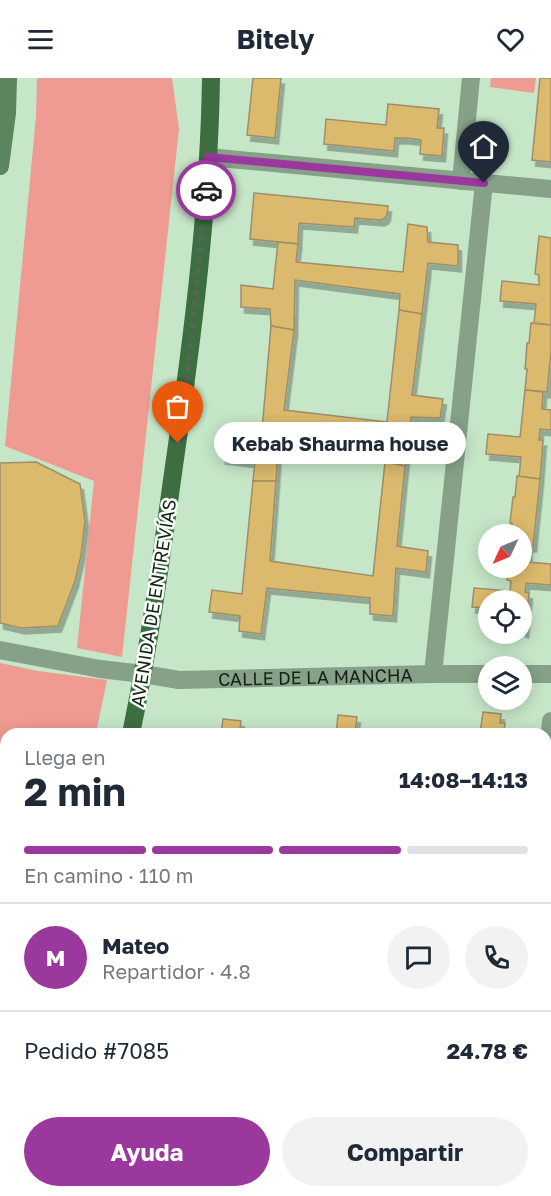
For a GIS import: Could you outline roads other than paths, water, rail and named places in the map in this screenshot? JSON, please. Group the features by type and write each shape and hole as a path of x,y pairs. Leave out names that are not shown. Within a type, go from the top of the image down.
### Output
{"main road":[{"name":"AVENIDA DE ENTREVÍAS","path":"132,728 143,674 188,372 206,192 211,78"}],"street":[{"path":"0,166 3,112 8,78"},
{"path":"461,181 471,78"},
{"path":"208,157 551,189"},
{"path":"433,674 484,183"},
{"name":"CALLE DE LA MANCHA","path":"0,650 100,669 179,680 478,674"},
{"path":"532,674 551,675"}],"place":[{"name":"Kebab Shaurma house","path":"178,443"}]}
